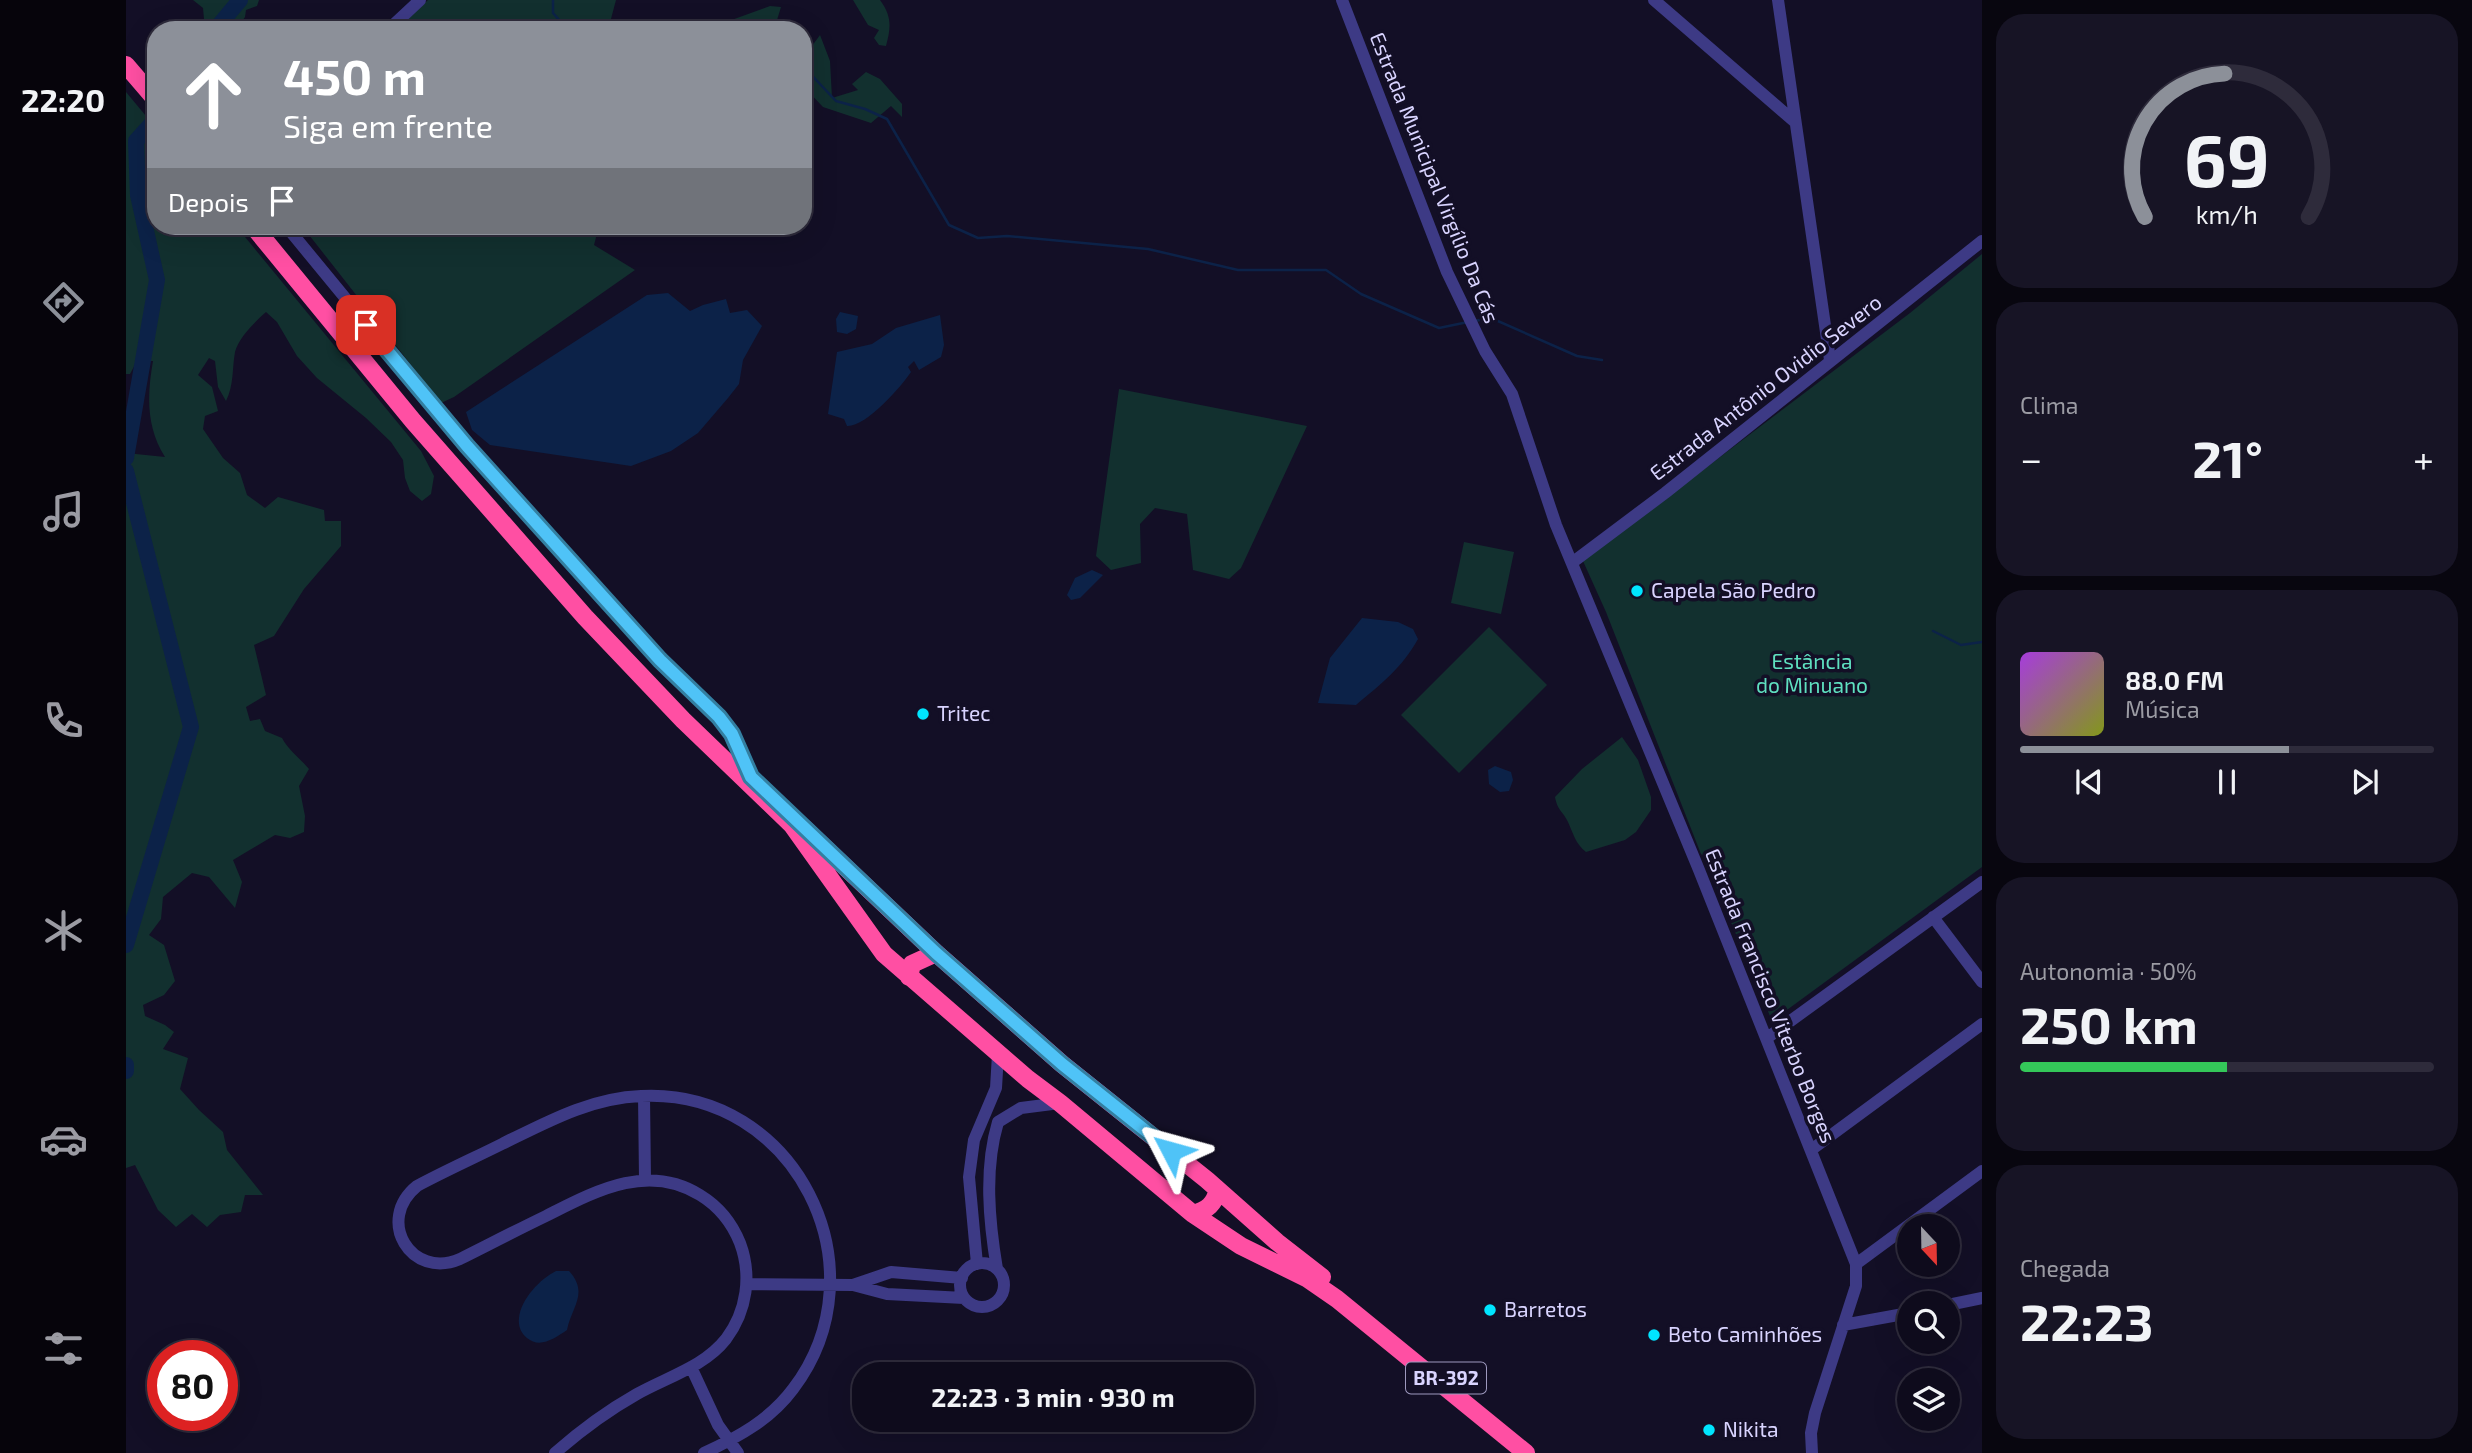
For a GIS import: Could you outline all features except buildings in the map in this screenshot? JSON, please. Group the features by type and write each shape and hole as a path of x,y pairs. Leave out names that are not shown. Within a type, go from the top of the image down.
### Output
{"highway":[{"path":"126,65 147,90"},
{"name":"BR-392","path":"260,235 413,421 585,617 683,720 792,825 884,954 998,1054 1193,1214 1241,1246 1308,1279 1337,1299 1527,1453"},
{"name":"BR-392","path":"268,235 469,478 640,668 751,777 936,953 1104,1099 1540,1453"},
{"path":"909,977 912,964 936,953"},
{"path":"1193,1214 1209,1208 1217,1190"}],"street":[{"path":"398,21 420,0"},
{"name":"Estrada Municipal Virgílio Da Cás","path":"1342,0 1447,272 1485,351 1512,394 1556,525 1573,562"},
{"path":"1654,0 1795,122"},
{"path":"1778,0 1830,360"},
{"path":"293,235 467,446 660,660 719,717 732,734 751,777"},
{"name":"Estrada Antônio Ovidio Severo","path":"1573,562 1665,493 1982,241"},
{"name":"Estrada Francisco Viterbo Borges","path":"1573,562 1767,1038 1856,1265 1856,1286 1815,1413 1811,1433 1812,1453"},
{"path":"1767,1038 1982,882"},
{"path":"1933,918 1982,982"},
{"path":"1811,1150 1982,1024"},
{"path":"977,1264 969,1177 974,1140 996,1088 998,1054"},
{"path":"644,1096 645,1180"},
{"path":"555,1453 618,1405 691,1367 719,1347 742,1309 747,1284 746,1264 740,1242 729,1223 715,1206 698,1193 678,1184 645,1180 624,1182 593,1192 460,1259 446,1263 425,1261 413,1254 404,1243 398,1216 411,1191 423,1183 567,1113 604,1101 644,1096 684,1099 713,1108 740,1121 773,1145 799,1175 818,1211 829,1252 827,1314 822,1334 804,1372 779,1405 747,1432 734,1450 704,1453"},
{"path":"997,1269 987,1264 977,1264 968,1269 960,1288 964,1298 972,1305 982,1307 997,1302 1004,1288 1003,1278 997,1269 989,1184 992,1146 998,1122 1021,1108 1060,1103"},
{"path":"1856,1265 1982,1171"},
{"path":"853,1285 891,1272 962,1278"},
{"path":"747,1284 853,1285 887,1294 964,1298"},
{"path":"1960,1304 1981,1302"},
{"path":"1843,1325 1897,1315"},
{"path":"691,1367 708,1407 734,1450"}],"green space":[{"path":"193,0 259,0 257,6 246,10 242,21 203,21 203,8"},
{"path":"428,0 616,0 610,21 406,21"},
{"path":"853,0 880,0 887,11 889,22 886,46 879,45 874,38 879,30 868,25"},
{"path":"770,6 781,7 777,21 729,21"},
{"path":"820,35 830,61 832,98 858,90 852,84 866,72 880,79 902,104 902,117 891,106 871,123 823,107 812,95 812,46"},
{"path":"126,92 147,117 147,235 243,235 421,451 434,476 431,494 422,501 410,491 403,460 391,442 317,378 297,356 277,322 266,312 237,346 226,401 218,387 215,361 209,358 198,375 212,387 218,411 205,416 203,429 223,458 240,473 247,495 265,508 278,497 324,510 325,521 341,521 341,546 304,589 274,636 254,645 266,695 246,707 250,721 260,719 265,731 282,738 309,769 299,786 305,816 304,832 290,838 275,835 233,860 242,882 235,908 209,877 192,873 163,897 161,919 149,935 164,945 175,981 164,995 143,1005 145,1016 174,1032 163,1049 188,1058 180,1089 223,1132 227,1150 263,1195 245,1195 241,1212 220,1215 207,1227 192,1214 176,1227 158,1210 135,1165 126,1168 126,453 165,457 151,422 150,386 153,361 137,361 130,374 126,374"},
{"path":"309,235 597,235 594,245 635,270 454,397 441,403"},
{"name":"Estância do Minuano","path":"1982,254 1982,867 1772,1021 1713,879 1712,862 1701,854 1606,612 1583,561 1910,313"},
{"path":"1119,389 1307,426 1241,568 1229,579 1193,570 1187,514 1155,508 1140,524 1141,563 1111,570 1096,556"},
{"path":"1464,542 1514,552 1501,614 1451,603"},
{"path":"1489,627 1547,685 1459,773 1401,715"},
{"path":"1622,737 1638,760 1651,797 1651,810 1636,832 1625,840 1586,852 1577,842 1555,797 1582,769"}],"water":[{"path":"668,293 690,311 726,299 730,313 747,310 762,326 743,360 739,384 698,433 671,451 631,466 490,445 472,430 466,412 647,295"},
{"path":"840,312 858,316 856,329 847,334 837,332 836,319"},
{"path":"940,315 944,345 941,357 919,370 914,361 908,367 911,372 891,396 855,425 847,426 844,419 828,414 837,352 872,344 896,328"},
{"path":"1092,570 1103,575 1080,598 1071,600 1067,595 1075,578"},
{"path":"1362,618 1398,622 1413,629 1418,639 1398,667 1356,705 1318,703 1330,658"},
{"path":"1495,766 1511,772 1513,780 1509,791 1500,792 1489,784 1488,770"},
{"path":"556,1271 569,1271 575,1279 578,1286 577,1300 567,1330 547,1341 537,1343 525,1336 520,1329 521,1311 532,1290"}],"waterway":[{"path":"222,21 240,0"},
{"path":"553,0 553,13 560,21"},
{"path":"812,76 836,101 865,109 887,119 949,225 978,238 1007,236 1148,249 1238,270 1326,270 1361,294 1439,328 1468,322"},
{"path":"126,458 157,280 138,195 136,141 147,129"},
{"path":"1474,321 1491,318 1577,356 1602,360"},
{"path":"126,471 191,727 126,945"},
{"path":"1933,631 1961,645 1982,642"},
{"path":"126,1065 126,1071"}],"place":[{"name":"Capela São Pedro","path":"1637,591"},
{"name":"Tritec","path":"923,714"},
{"name":"Barretos","path":"1490,1310"},
{"name":"Beto Caminhões","path":"1654,1335"},
{"name":"Nikita","path":"1709,1430"}],"route":[{"path":"366,325 447,424 660,660 719,717 732,734 751,777 936,953 1062,1064 1171,1151"}]}
